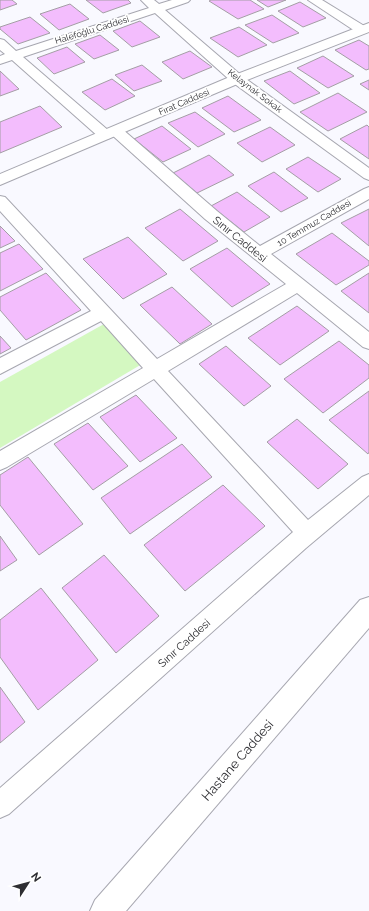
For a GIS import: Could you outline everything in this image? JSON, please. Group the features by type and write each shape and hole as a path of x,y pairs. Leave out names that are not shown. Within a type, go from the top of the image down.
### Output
{"street":[{"name":"Kelaynak Sokak","path":"147,0 237,79 369,175"},
{"name":"Halefoğlu Caddesi","path":"0,60 158,10 184,0"},
{"path":"314,0 366,31"},
{"name":"Fırat Caddesi","path":"0,180 237,79 366,31"},
{"name":"Sınır Caddesi","path":"0,43 369,342"},
{"name":"10 Temmuz Caddesi","path":"260,254 369,192"},
{"path":"0,201 307,533"},
{"path":"0,461 298,285"},
{"path":"0,368 103,312"},
{"name":"Sınır Caddesi","path":"0,805 307,533 369,483"},
{"name":"Hastane Caddesi","path":"106,911 369,609"}],"green space":[{"path":"104,324 142,364 0,448 0,382"}],"building":[{"path":"0,0 12,0 17,4 0,10"},
{"path":"86,0 128,0 131,3 103,13"},
{"path":"250,0 264,9 238,19 209,1"},
{"path":"257,0 286,0 268,7"},
{"path":"300,2 326,18 303,27 278,11"},
{"path":"70,4 89,19 59,30 40,14"},
{"path":"272,15 299,33 273,43 245,25"},
{"path":"30,17 50,33 18,44 0,29 0,27"},
{"path":"140,21 160,37 132,47 113,31"},
{"path":"239,27 267,45 238,57 210,38"},
{"path":"100,35 119,50 94,59 75,44"},
{"path":"359,40 369,46 369,69 366,70 335,50"},
{"path":"67,47 85,62 54,74 37,58"},
{"path":"190,51 212,67 183,79 162,62"},
{"path":"323,56 354,76 328,88 297,68"},
{"path":"142,65 162,81 134,91 115,75"},
{"path":"0,71 19,89 0,96"},
{"path":"290,71 320,93 294,104 264,81"},
{"path":"112,79 135,96 105,110 82,92"},
{"path":"369,80 369,90 360,84"},
{"path":"338,93 367,112 328,131 300,112"},
{"path":"228,96 261,120 234,132 202,108"},
{"path":"40,106 62,127 0,153 0,122"},
{"path":"195,112 225,134 198,147 168,123"},
{"path":"367,125 369,127 369,159 340,139"},
{"path":"162,126 191,149 163,162 134,139"},
{"path":"270,127 295,145 262,162 237,143"},
{"path":"209,155 234,175 197,193 173,173"},
{"path":"308,157 341,179 318,192 286,169"},
{"path":"274,172 308,198 281,212 248,186"},
{"path":"237,192 270,217 244,232 211,206"},
{"path":"180,209 218,241 183,261 145,228"},
{"path":"369,209 369,246 341,223"},
{"path":"0,226 15,241 0,248"},
{"path":"332,233 369,261 369,265 336,285 296,254"},
{"path":"128,237 167,274 123,299 83,259"},
{"path":"19,244 43,269 0,291 0,253"},
{"path":"227,248 270,284 232,307 190,269"},
{"path":"46,273 81,310 26,340 0,310 0,297"},
{"path":"369,273 369,313 341,291"},
{"path":"172,287 212,324 180,344 140,305"},
{"path":"297,306 329,331 280,365 248,338"},
{"path":"0,336 11,348 0,354"},
{"path":"339,341 369,365 369,378 323,413 284,379"},
{"path":"226,346 271,386 244,406 199,364"},
{"path":"369,391 369,452 368,454 329,420"},
{"path":"136,395 177,438 140,462 100,417"},
{"path":"297,419 348,464 318,489 267,442"},
{"path":"88,423 128,466 93,490 54,444"},
{"path":"182,444 212,477 130,534 101,498"},
{"path":"28,457 83,524 39,555 0,505 0,475"},
{"path":"223,485 265,526 185,591 144,545"},
{"path":"0,536 17,560 0,571"},
{"path":"104,555 159,616 116,653 62,588"},
{"path":"41,588 98,660 38,710 0,657 0,620"},
{"path":"0,687 25,722 0,743"}]}
